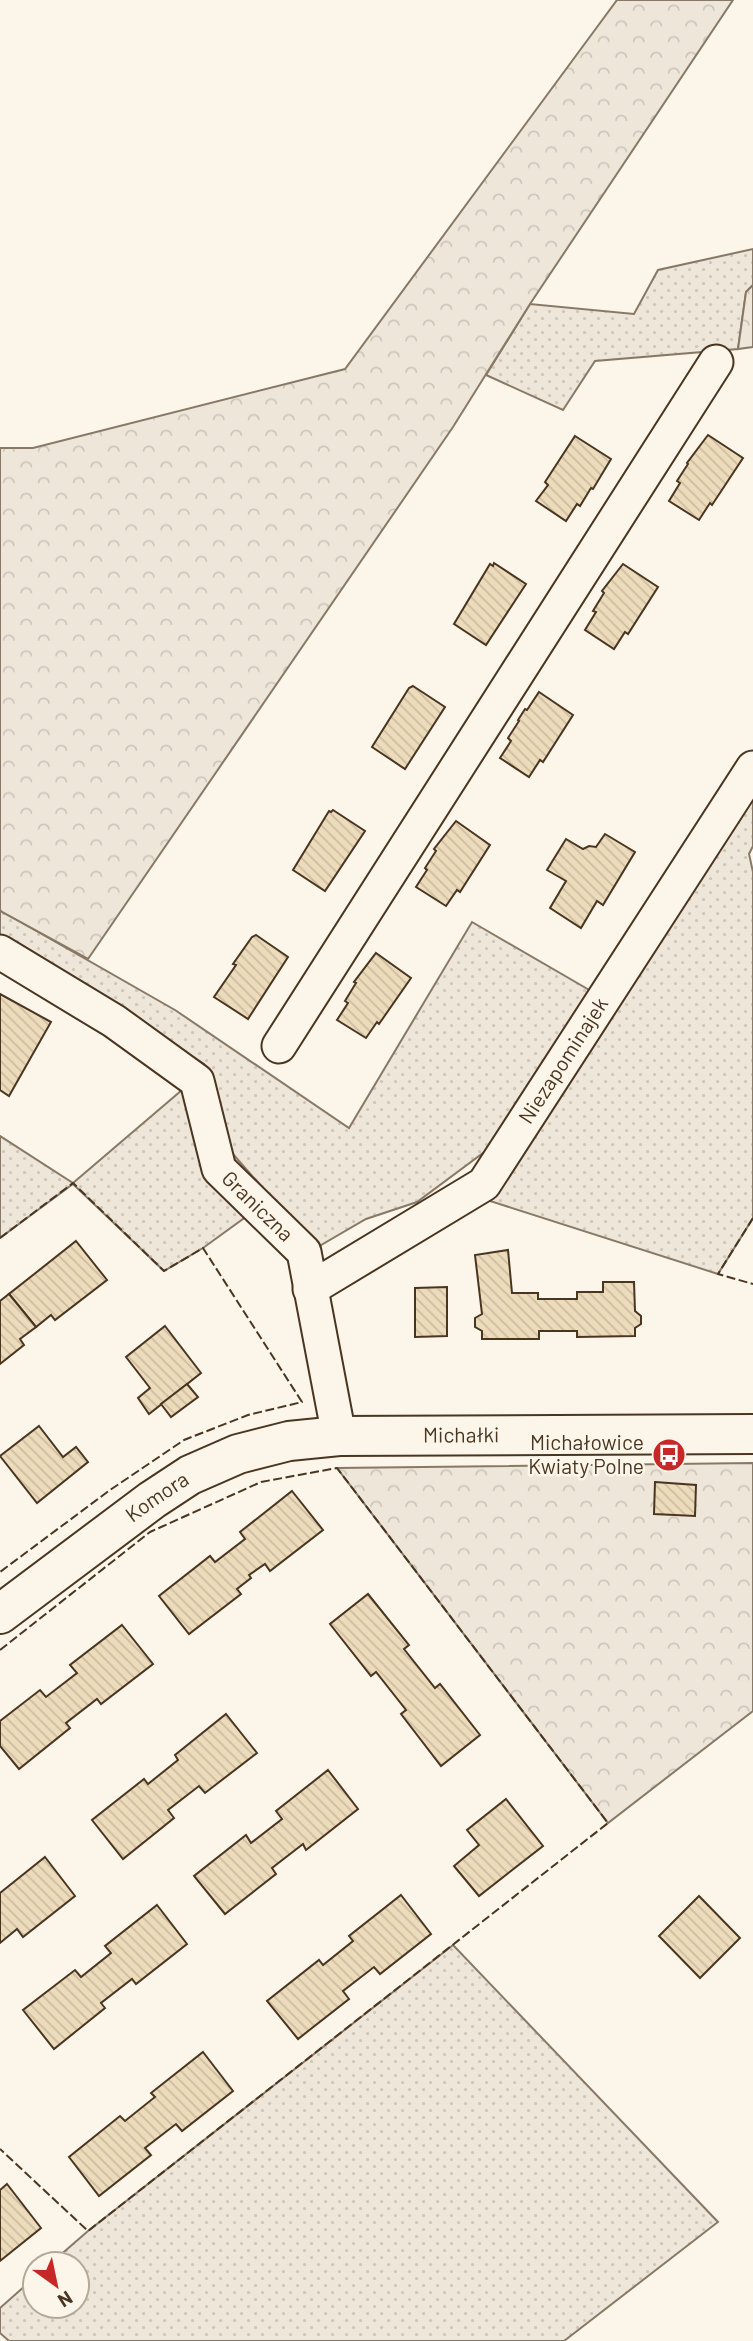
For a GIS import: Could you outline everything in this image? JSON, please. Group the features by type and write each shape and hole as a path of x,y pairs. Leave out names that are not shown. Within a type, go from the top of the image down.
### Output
{"street":[{"path":"279,1046 716,362"},
{"name":"Niezapominajek","path":"310,1289 484,1184 753,768"},
{"name":"Graniczna","path":"0,952 114,1021 197,1081 219,1169 304,1252 338,1436"},
{"name":"Michałki","path":"338,1436 753,1434"},
{"name":"Komora","path":"0,1614 152,1500 190,1475 237,1454 289,1441 338,1436"}],"green space":[{"path":"617,0 733,0 530,304 453,427 88,959 2,912 0,448 33,448 345,369"},
{"path":"753,249 753,285 746,292 738,349 595,361 563,410 486,375 530,304 634,314 658,270"},
{"path":"753,285 753,347 738,349 746,292"},
{"path":"753,795 753,846 749,854 753,872 753,1218 718,1274 490,1201"},
{"path":"0,910 175,1010 349,1128 472,922 591,991 491,1147 417,1202 366,1219 316,1248 232,1153 204,1064 0,936"},
{"path":"182,1090 210,1171 247,1216 203,1248 164,1271 73,1184 0,1238 0,1136 73,1183"},
{"path":"753,1463 753,1711 608,1823 337,1468"},
{"path":"453,1945 718,2222 564,2341 9,2341 0,2333 0,2308 21,2289 21,2320 91,2320 91,2250 66,2250"}],"building":[{"path":"708,435 743,458 699,520 669,501 680,483 677,481 687,463"},
{"path":"575,436 611,459 593,489 591,488 580,506 577,504 566,521 536,501"},
{"path":"494,563 526,584 486,645 454,624 490,564 493,566"},
{"path":"623,564 658,587 628,634 625,632 614,649 585,630 596,612 593,611 604,593 602,591"},
{"path":"413,686 445,707 405,769 372,747 409,688"},
{"path":"539,692 573,715 543,762 540,760 529,777 500,758 511,741 508,738 518,720"},
{"path":"333,810 365,831 325,891 293,870 329,811"},
{"path":"456,821 490,845 460,892 457,890 446,906 416,887 436,851 434,849"},
{"path":"605,834 635,852 603,905 597,901 581,928 550,908 566,881 547,870 566,839 583,849 596,847"},
{"path":"256,935 288,957 248,1019 214,997 236,965 233,964"},
{"path":"376,953 411,978 366,1038 337,1020 348,1003 345,1001 356,983 354,982"},
{"path":"0,994 51,1022 9,1096 0,1090"},
{"path":"76,1241 107,1280 55,1320 51,1315 36,1327 9,1294"},
{"path":"508,1250 512,1293 538,1293 538,1299 577,1299 577,1292 603,1292 603,1282 634,1282 635,1311 641,1316 641,1324 635,1328 635,1336 577,1337 577,1331 539,1331 539,1339 482,1339 482,1331 475,1327 475,1318 482,1314 475,1255"},
{"path":"447,1287 447,1336 415,1337 415,1288"},
{"path":"9,1294 36,1327 20,1339 24,1345 0,1364 0,1301"},
{"path":"165,1326 201,1373 149,1414 138,1398 150,1388 126,1357"},
{"path":"187,1384 198,1397 171,1417 161,1404"},
{"path":"39,1426 63,1457 76,1447 88,1462 37,1503 0,1456"},
{"path":"655,1482 696,1485 695,1516 654,1514"},
{"path":"292,1491 323,1530 270,1571 265,1564 249,1575 251,1578 237,1589 241,1594 189,1634 159,1596 210,1556 215,1562 245,1539 240,1532"},
{"path":"368,1594 409,1645 404,1649 435,1688 440,1684 480,1735 441,1766 401,1714 406,1710 376,1672 371,1676 330,1624"},
{"path":"122,1625 153,1664 101,1704 97,1699 66,1723 70,1728 19,1769 0,1746 0,1721 40,1690 46,1697 77,1673 70,1665"},
{"path":"226,1714 257,1753 205,1793 199,1786 168,1810 174,1818 123,1859 92,1820 144,1779 148,1784 178,1760 175,1755"},
{"path":"328,1770 358,1809 306,1850 303,1844 272,1868 276,1874 225,1914 194,1876 246,1835 251,1843 282,1819 276,1811"},
{"path":"506,1799 543,1846 479,1896 454,1866 479,1845 467,1830"},
{"path":"45,1857 75,1896 23,1937 17,1929 0,1943 0,1893"},
{"path":"401,1895 431,1934 380,1974 374,1967 343,1991 349,1999 298,2039 267,2001 319,1960 323,1965 353,1941 349,1936"},
{"path":"699,1896 740,1938 700,1978 659,1936"},
{"path":"157,1905 187,1944 136,1984 132,1979 101,2003 105,2008 54,2049 23,2010 75,1970 81,1977 111,1953 105,1946"},
{"path":"203,2052 233,2091 182,2131 176,2124 145,2148 151,2155 99,2196 69,2157 120,2116 125,2121 155,2097 151,2093"},
{"path":"7,2184 41,2228 0,2261 0,2190"}],"fence":[{"path":"0,1238 73,1183 164,1271 203,1248 302,1402 248,1415 184,1440 110,1490 0,1572"},
{"path":"753,1218 718,1274 753,1284"},
{"path":"0,1650 150,1532 261,1482 337,1468 608,1823 88,2231 0,2149"}],"place":[{"name":"Michałowice Kwiaty Polne","path":"669,1455"}]}
